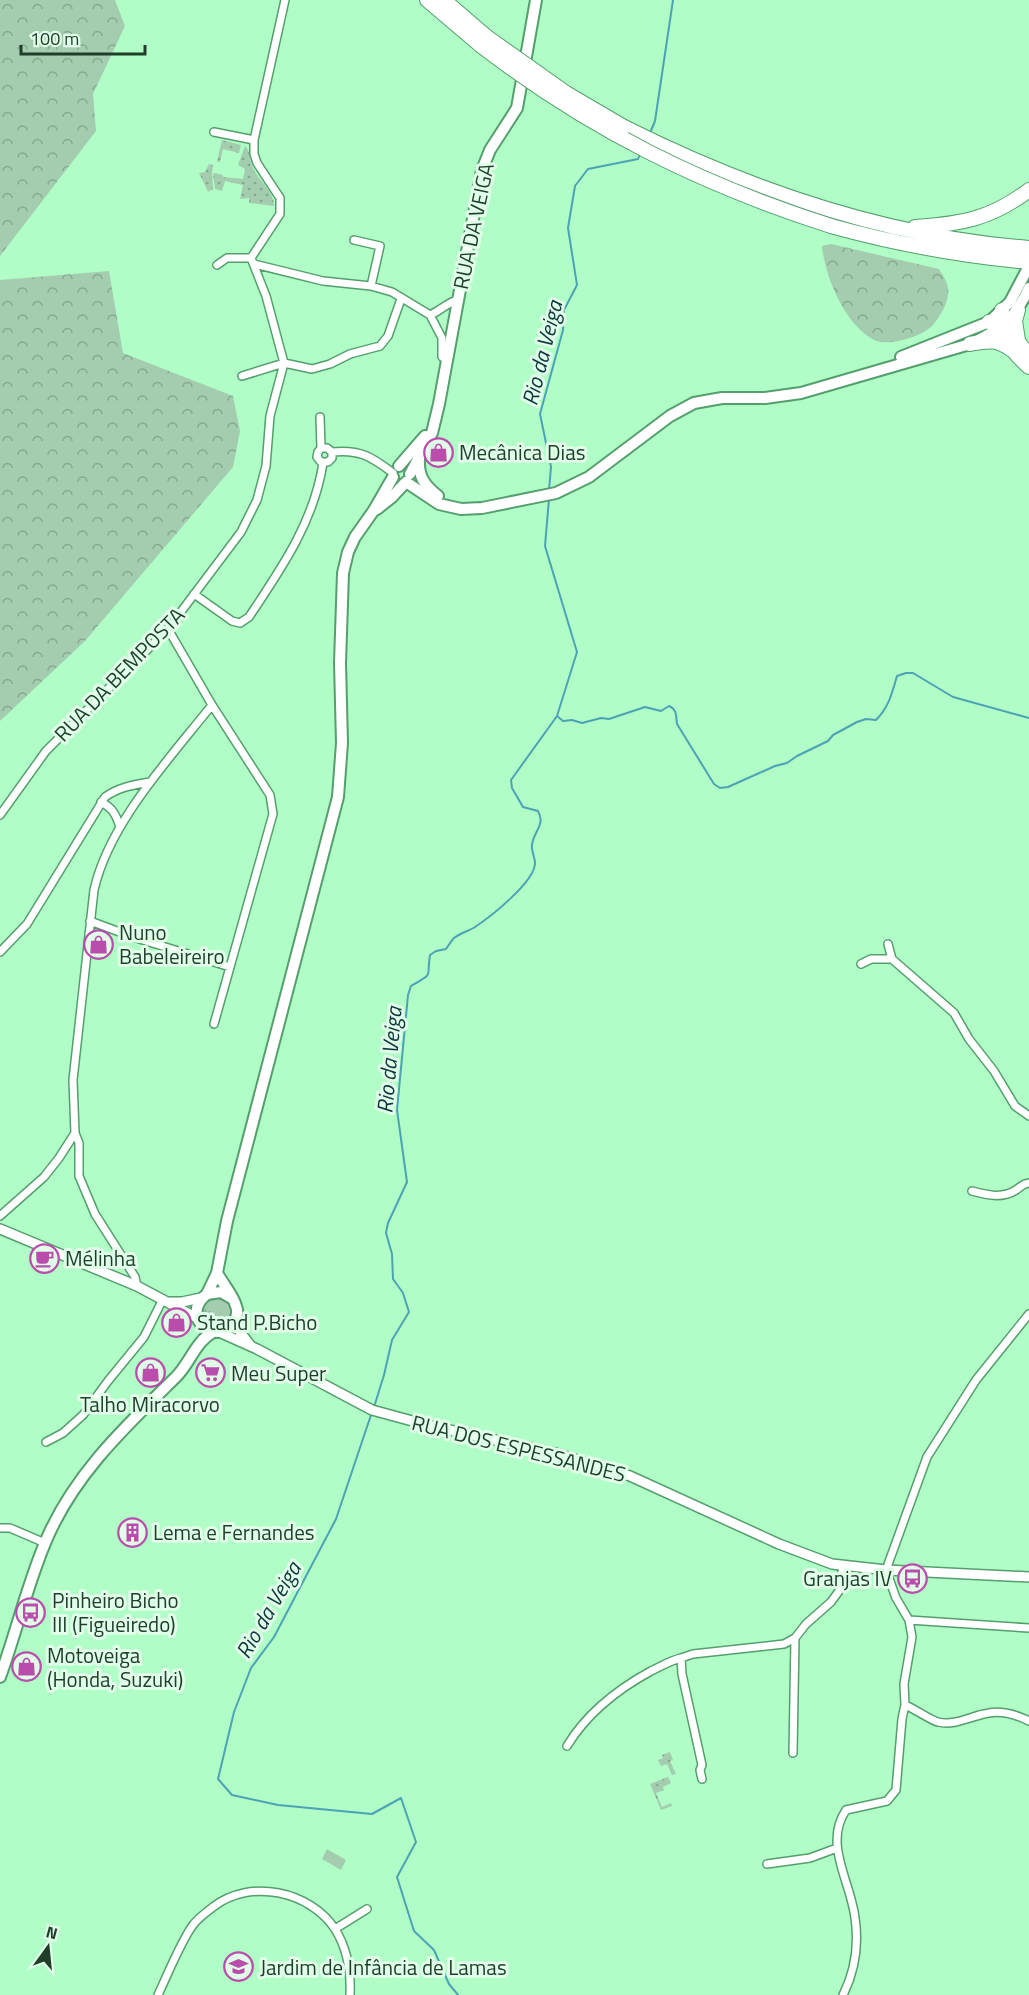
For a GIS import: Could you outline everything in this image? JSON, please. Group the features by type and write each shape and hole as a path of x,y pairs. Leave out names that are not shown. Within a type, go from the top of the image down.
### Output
{"highway":[{"path":"427,0 566,106 646,152 735,193 833,219 908,245 964,255 1009,253 1029,248"},
{"path":"444,0 483,41"},
{"path":"901,228 977,219 1008,205 1029,190"},
{"path":"833,219 901,228 962,241 1009,253 1029,264"},
{"path":"1002,310 996,324 1005,339 1029,355"},
{"path":"1018,310 1015,321 1016,345 1029,366"},
{"path":"970,344 992,340 1016,345"}],"main road":[{"name":"RUA DA VEIGA","path":"374,510 392,497 408,479 432,433 482,170 490,150 517,108 536,0"},
{"path":"1002,310 1010,302 1029,264"},
{"path":"408,479 396,482 396,471 405,467 408,479 439,504 461,509 482,508 556,493 589,477 670,416 694,404 722,398 765,398 801,393 847,378 996,324 1018,310 1029,288"},
{"path":"847,378 970,344 990,335 996,324"},
{"name":"RUA DA VEIGA","path":"374,510 396,471 434,424"},
{"path":"419,459 418,470 423,489"},
{"path":"392,497 403,492 423,489"},
{"path":"191,1358 198,1319 198,1304 217,1273 230,1210 338,797 342,751 340,663 343,573 348,552 355,537 374,510"},
{"path":"0,1677 45,1543 77,1484 95,1460 186,1368 204,1338 226,1330 236,1318 236,1305 217,1273"},
{"path":"204,1296 221,1292 233,1299"},
{"path":"198,1319 208,1330 216,1332"}],"street":[{"path":"252,261 280,214 280,198 257,164 254,140 285,0"},
{"path":"214,132 254,140"},
{"path":"354,240 380,246 371,286"},
{"path":"217,265 227,258 252,261 324,281 371,286 392,292 430,315 442,338 442,357 447,360"},
{"name":"RUA DA BEMPOSTA","path":"0,815 46,751 168,629 241,532 257,500 266,466 270,416 284,363 266,296 252,261"},
{"path":"243,376 284,363 312,369 330,364 350,354 380,346 388,336 401,299"},
{"path":"430,315 440,311 452,301 458,300"},
{"path":"320,417 321,448 317,457 323,463"},
{"path":"321,448 327,448 332,452 348,451 372,457 396,471"},
{"path":"323,463 331,460 332,452"},
{"path":"194,594 232,621 240,623 249,617 299,538 319,488 323,463"},
{"path":"168,629 212,705 270,795 273,814 214,1024"},
{"path":"138,1286 135,1277 95,1214 79,1176 79,1143 75,1133 73,1080 90,921 98,870 120,827 150,783 212,705"},
{"path":"0,952 27,924 105,797 129,785 150,783"},
{"path":"101,802 109,806 116,815 120,827"},
{"path":"90,921 230,967"},
{"path":"888,944 892,958 954,1013 969,1038 994,1071 1014,1106 1029,1116"},
{"path":"861,964 871,959 892,958"},
{"path":"0,1216 44,1177 75,1133"},
{"path":"972,1191 989,1196 1002,1195 1029,1183"},
{"path":"1,1230 138,1286 198,1319"},
{"path":"165,1300 182,1302 204,1296"},
{"path":"46,1442 63,1433 83,1415 144,1337 165,1300"},
{"path":"843,1995 854,1968 856,1936 855,1917 837,1848 837,1834 841,1817 846,1810 887,1801 896,1790 905,1705 904,1684 912,1637 909,1620 896,1598 886,1570 927,1457 976,1380 1029,1314"},
{"path":"236,1318 240,1332 249,1344 257,1349"},
{"name":"RUA DOS ESPESSANDES","path":"216,1332 257,1349 366,1407 439,1428 555,1453 630,1476 779,1544 832,1564 886,1570 1029,1577"},
{"path":"0,1527 9,1528 45,1543"},
{"path":"567,1746 586,1722 620,1689 668,1661 693,1654 784,1644 795,1638 839,1591 843,1566"},
{"path":"909,1620 1029,1628"},
{"path":"793,1753 795,1638"},
{"path":"681,1658 680,1664 702,1765 700,1770 702,1779"},
{"path":"905,1705 937,1722 951,1723 985,1713 1003,1713 1029,1721"},
{"path":"767,1864 810,1858 837,1848"},
{"path":"159,1995 193,1926 216,1905 231,1896 260,1891 286,1894 309,1904 330,1922 335,1929 350,1970 350,1995"},
{"path":"335,1929 367,1909"}],"green space":[{"path":"0,0 115,0 125,26 93,94 96,131 0,256"},
{"path":"222,140 241,145 239,153 223,149 220,162 217,162"},
{"path":"245,146 253,168 272,196 274,206 249,203 249,198 240,199 243,185 225,181 222,191 215,189 213,174 215,173 223,177 243,179 245,169 238,165"},
{"path":"209,164 213,165 213,189 208,192 199,173 205,172"},
{"path":"831,244 939,269 948,288 942,312 931,327 919,334 895,342 874,340 854,323 838,299 827,272 822,246"},
{"path":"109,271 123,353 233,396 240,431 233,467 85,641 0,721 0,280"},
{"path":"217,1297 228,1301 232,1312 228,1323 217,1327 206,1323 202,1312 206,1301"},
{"path":"670,1752 673,1760 670,1761 676,1774 672,1775 667,1764 661,1766 658,1760 663,1758 662,1755"},
{"path":"668,1777 671,1783 663,1787 664,1790 656,1793 662,1807 671,1803 672,1806 661,1810 650,1784"},
{"path":"327,1849 346,1860 341,1870 322,1859"}],"waterway":[{"name":"Rio da Veiga","path":"650,133 655,121 673,0"},
{"name":"Rio da Veiga","path":"549,490 551,467 540,414 563,330 564,310 577,285 568,228 575,186 588,169 638,159 640,154"},
{"name":"Rio da Veiga","path":"374,1407 392,1340 409,1312 403,1293 393,1279 392,1254 386,1233 388,1223 407,1182 397,1110 408,995 411,986 427,976 430,955 446,949 454,938 491,915 520,889 533,871 535,863 532,845 541,820 538,811 523,807 512,788 511,780 557,716 577,652 545,546 549,499"},
{"path":"557,716 563,721 572,720 582,723 601,718 609,719 645,707 661,711 669,706 672,707 677,724 714,784 720,788 728,787 787,763 857,722 866,719 876,720 887,705 897,676 906,673 913,673 953,697 1029,718"},
{"name":"Rio da Veiga","path":"372,1412 336,1519 274,1637 251,1668 234,1712 218,1779 232,1795 278,1805 372,1814 401,1798 416,1842 397,1877 414,1931 434,1950 449,1984 458,1995"}],"place":[{"name":"Mecânica Dias","path":"438,452"},
{"name":"Nuno Babeleireiro","path":"98,944"},
{"name":"Mélinha","path":"44,1258"},
{"name":"Stand P.Bicho","path":"176,1322"},
{"name":"Talho Miracorvo","path":"150,1373"},
{"name":"Meu Super","path":"210,1373"},
{"name":"Lema e Fernandes","path":"132,1532"},
{"name":"Granjas IV","path":"913,1578"},
{"name":"Pinheiro Bicho III (Figueiredo)","path":"31,1612"},
{"name":"Motoveiga (Honda, Suzuki)","path":"26,1667"},
{"name":"Jardim de Infância de Lamas","path":"239,1967"}]}
